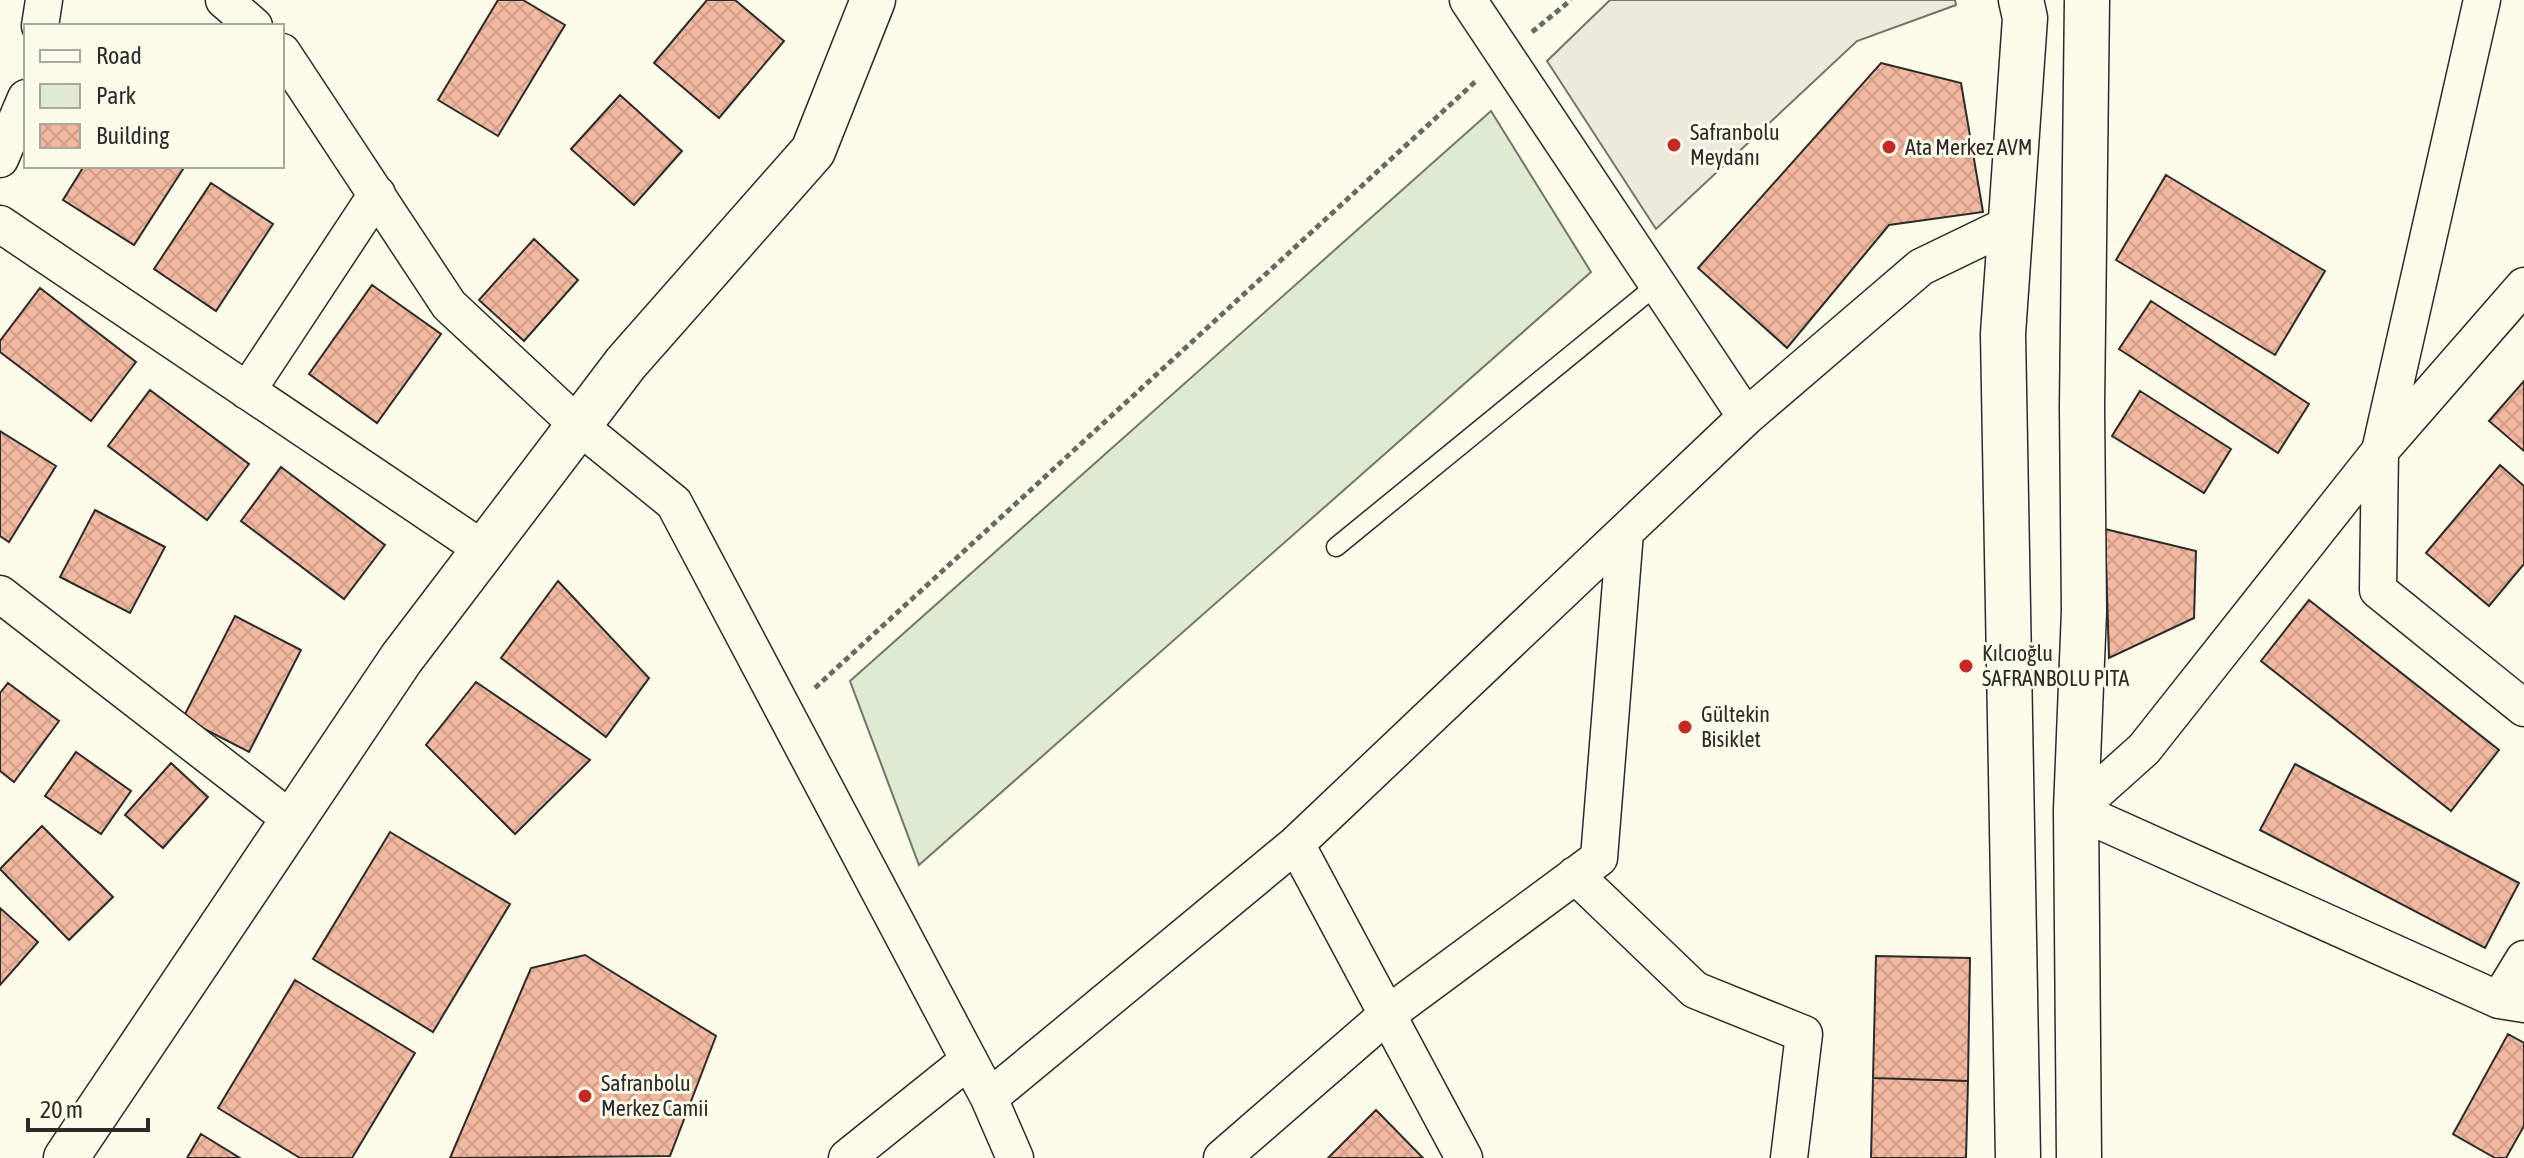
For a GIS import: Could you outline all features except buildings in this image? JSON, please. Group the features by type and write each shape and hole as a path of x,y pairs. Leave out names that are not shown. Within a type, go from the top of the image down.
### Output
{"street":[{"path":"40,24 44,0"},
{"path":"224,0 252,24"},
{"path":"66,1158 401,659 626,363 813,151 873,0"},
{"path":"1468,0 1746,417"},
{"path":"2018,1158 2003,334 2025,18 2021,0"},
{"path":"2079,1158 2076,810 2084,611 2082,407 2087,0"},
{"path":"2482,0 2380,451 2378,590 2524,708"},
{"path":"284,55 449,305 579,426 674,503 989,1098 1015,1158"},
{"path":"0,159 24,103"},
{"path":"247,391 377,194"},
{"path":"0,224 484,550"},
{"path":"989,1098 1296,844 1746,417 1921,267 2010,224"},
{"path":"2076,810 2144,749 2380,451 2524,286"},
{"path":"1222,1158 1388,1014 1599,858 1625,532"},
{"path":"0,594 293,821"},
{"path":"2076,810 2511,1002 2524,959"},
{"path":"1296,844 1464,1158"},
{"path":"1575,875 1695,990 1804,1034 1789,1158"},
{"path":"847,1158 969,1060"}],"lane":[{"path":"1336,547 1658,284"}],"path":[{"path":"786,715 1505,54 1571,0"}],"green space":[{"path":"1491,111 1591,272 919,865 850,681"}],"shaded area":[{"name":"Safranbolu Meydanı","path":"1610,0 1955,0 1956,5 1857,41 1656,229 1547,61"}],"place":[{"name":"Safranbolu Meydanı","path":"1674,145"},
{"name":"Ata Merkez AVM","path":"1889,147"},
{"name":"Kılcıoğlu SAFRANBOLU PITA","path":"1966,666"},
{"name":"Gültekin Bisiklet","path":"1685,727"},
{"name":"Safranbolu Merkez Camii","path":"585,1096"}]}
